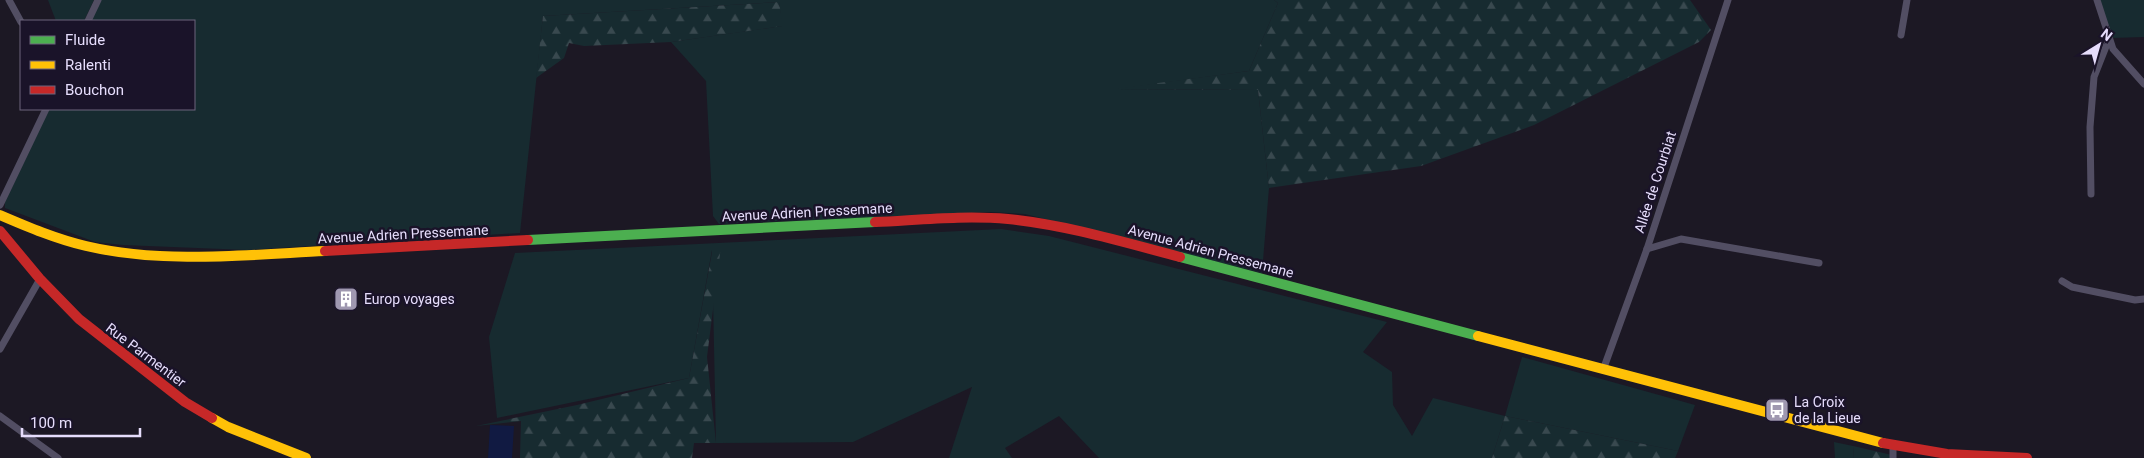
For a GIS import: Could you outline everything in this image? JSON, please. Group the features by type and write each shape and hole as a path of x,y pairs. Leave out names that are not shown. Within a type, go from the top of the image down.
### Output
{"main road":[{"name":"Avenue Adrien Pressemane","path":"0,215 55,237 87,246 120,251 183,255 275,254 970,217 1010,219 1082,231 1893,446 1947,454 2027,458"},
{"name":"Rue Parmentier","path":"0,231 40,279 95,334 185,402 228,427 306,458"}],"street":[{"path":"9,0 20,20"},
{"path":"88,20 98,0"},
{"name":"Allée de Courbiat","path":"1603,370 1646,249 1728,0"},
{"path":"1901,36 1907,0"},
{"path":"2097,0 2113,49 2144,84"},
{"path":"2091,194 2090,127 2094,77 2109,39"},
{"path":"0,205 46,110"},
{"path":"1646,249 1681,239 1819,263"},
{"path":"0,349 40,279"},
{"path":"2062,281 2072,287 2135,300 2144,299"},
{"path":"0,416 58,458"},
{"path":"1893,446 1893,458"}],"green space":[{"path":"48,0 94,0 84,20 56,20"},
{"path":"101,0 1274,0 1278,3 1249,71 1118,89 1258,90 1269,188 1262,273 1025,214 991,212 719,224 713,216 706,81 671,42 782,26 779,2 543,16 520,233 247,250 123,245 95,242 5,208 5,202 49,110 195,110 195,20 91,20"},
{"path":"1274,0 1690,0 1711,30 1699,42 1534,125 1421,166 1269,188 1258,90 1113,89 1249,71 1278,3"},
{"path":"2100,0 2144,0 2144,37 2111,38"},
{"path":"779,2 783,26 671,42 584,46 569,43 564,58 536,78 543,16"},
{"path":"1001,229 1049,236 1387,322 1363,352 1392,372 1393,405 1412,436 1433,398 1505,416 1492,458 1099,458 1059,416 1005,448 1012,458 949,458 972,387 853,442 716,443 712,250 689,378 497,418 489,337 515,253"},
{"path":"721,246 707,357 716,443 694,443 692,458 520,458 521,421 476,426 577,405 689,378 713,247"},
{"path":"1522,357 1695,405 1678,451 1505,416"},
{"path":"1505,416 1678,451 1675,458 1492,458"},
{"path":"1834,442 1853,446 1854,458 1835,458"},
{"path":"1853,446 1896,456 1896,458 1854,458"}],"water":[{"path":"490,425 514,426 512,458 488,458"}],"traffic: fast":[{"path":"528,240 875,222"},
{"path":"1180,257 1478,336"}],"traffic: slow":[{"path":"0,215 75,243 115,252 175,257 205,257 325,251"},
{"path":"1478,336 1883,443"},
{"path":"212,418 228,427 306,458"}],"traffic: jam":[{"path":"875,222 958,218 1008,219 1073,230 1180,257"},
{"path":"0,231 40,279 79,319 185,402 212,418"},
{"path":"325,251 528,240"},
{"path":"1883,443 1947,454 2027,458"}],"place":[{"name":"Europ voyages","path":"346,299"},
{"name":"La Croix de la Lieue","path":"1777,410"}]}
